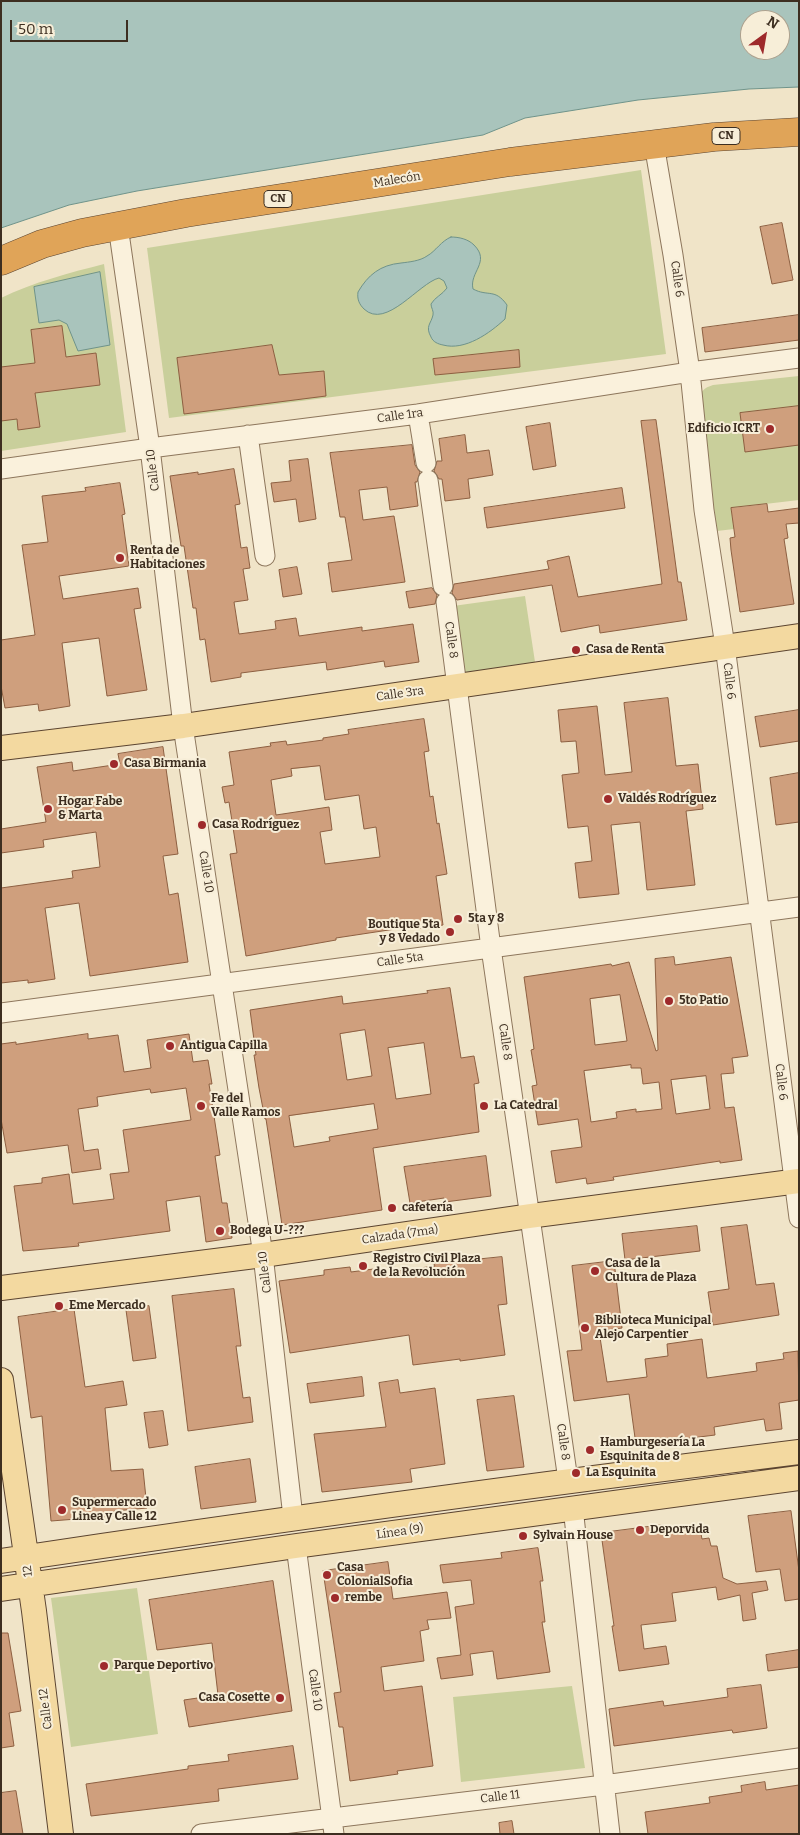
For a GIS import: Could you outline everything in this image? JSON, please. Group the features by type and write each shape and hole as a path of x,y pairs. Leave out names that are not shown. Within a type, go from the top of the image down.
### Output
{"highway":[{"name":"Malecón","path":"1,261 42,244 82,233 186,213 501,163 714,137 799,132"}],"main road":[{"name":"Calle 3ra","path":"1,748 183,726 799,636"},
{"name":"Calzada (7ma)","path":"1,1288 264,1255 530,1216 796,1182"},
{"path":"1,1380 26,1557"},
{"path":"1,1561 293,1517 568,1480 799,1452"},
{"name":"Línea (9)","path":"1,1589 296,1546 799,1478"},
{"name":"12","path":"26,1557 29,1585"},
{"name":"Calle 12","path":"29,1585 34,1611 61,1834"}],"street":[{"name":"Calle 6","path":"654,144 690,372 703,502 725,646 796,1182 799,1218"},
{"name":"Calle 10","path":"118,226 150,448 183,726 264,1255 293,1517"},
{"name":"Calle 1ra","path":"1,469 418,414 690,372 799,358"},
{"name":"Calle 8","path":"418,414 458,686 491,948 568,1480"},
{"path":"248,435 265,556"},
{"name":"Calle 5ta","path":"1,1013 799,907"},
{"path":"573,1508 610,1834"},
{"name":"Calle 10","path":"296,1546 333,1825"},
{"name":"Calle 11","path":"201,1834 333,1825 799,1758"}],"green space":[{"path":"641,170 666,354 169,418 147,248"},
{"path":"104,264 126,432 1,451 1,298 65,274"},
{"path":"799,376 799,500 731,508 734,529 717,531 699,401 701,392 713,385"},
{"path":"525,596 535,662 463,673 453,606"},
{"name":"Parque Deportivo","path":"137,1588 158,1734 71,1747 51,1598"},
{"path":"572,1686 585,1768 461,1782 453,1697"}],"water":[{"path":"1,1 799,1 799,87 749,89 638,100 525,118 483,135 137,191 69,205 1,228"},
{"path":"451,237 469,241 479,251 480,262 474,277 473,289 499,296 507,305 505,319 492,330 477,340 460,345 443,345 433,340 428,330 433,314 431,304 447,288 444,281 439,278 392,310 382,314 373,314 362,307 358,299 358,292 375,272 394,264 424,258"},
{"path":"100,272 110,345 78,351 67,324 59,320 39,323 34,287"}],"building":[{"path":"782,223 793,280 772,284 760,227"},
{"path":"799,315 799,340 705,352 702,328"},
{"path":"62,326 66,357 96,353 100,385 35,393 40,427 18,430 17,419 1,421 1,367 35,363 31,330"},
{"path":"272,345 279,375 324,371 326,396 184,414 177,358"},
{"path":"519,350 520,367 435,375 433,359"},
{"name":"Edificio ICRT","path":"799,406 799,445 745,452 740,413"},
{"path":"656,420 678,582 681,582 687,620 600,633 599,625 561,632 552,585 457,600 452,593 454,584 549,569 547,561 569,556 578,597 662,584 641,421"},
{"path":"550,423 556,466 533,470 526,427"},
{"path":"465,435 467,453 489,450 493,475 468,479 470,498 445,501 442,479 439,479 434,471 437,461 442,461 439,439"},
{"path":"412,445 415,465 420,472 417,482 415,482 418,506 390,510 387,487 359,490 363,520 394,516 405,582 332,592 328,563 352,560 345,517 340,517 330,453"},
{"path":"308,459 316,519 299,522 296,499 274,502 271,483 291,481 289,461"},
{"path":"234,469 240,504 235,505 241,548 247,547 250,568 243,569 248,600 234,602 239,634 276,629 275,621 296,618 299,636 362,627 362,631 413,624 419,662 385,667 384,661 327,670 326,662 241,673 241,677 211,682 205,639 200,640 196,608 193,608 184,546 181,546 170,476"},
{"path":"120,483 125,514 122,515 129,566 59,576 63,599 138,588 141,608 134,609 147,690 107,696 99,638 62,643 70,706 39,711 38,704 5,708 1,686 1,640 35,635 22,545 48,542 42,496 86,491 85,488"},
{"path":"622,488 625,508 487,528 484,508"},
{"path":"767,504 768,512 799,508 799,523 786,524 788,538 784,539 794,604 740,612 731,550 730,538 735,537 731,508"},
{"path":"297,567 302,594 283,597 279,570"},
{"path":"432,588 437,595 435,604 409,608 406,592"},
{"path":"668,698 676,766 698,764 703,809 686,811 695,885 647,890 640,822 611,825 619,894 579,898 575,863 592,861 588,826 568,828 562,775 579,773 576,741 561,742 558,710 597,706 605,775 632,772 624,703"},
{"path":"799,710 799,741 760,747 755,717"},
{"path":"424,719 429,751 424,752 430,797 433,796 437,824 439,823 447,874 436,876 443,925 416,929 415,926 336,938 336,940 246,956 230,854 237,853 229,802 225,803 222,787 234,785 229,752 271,746 270,743 286,741 287,745 323,740 323,738 349,734 348,730","holes":["320,766 325,800 359,795 364,829 376,827 380,857 325,864 320,832 332,830 329,807 276,815 271,780 292,776 291,769"]},
{"path":"163,747 178,854 163,856 169,895 178,893 188,962 90,976 79,903 45,908 55,979 28,983 28,980 1,983 1,888 73,878 72,871 100,867 96,832 43,840 44,847 1,853 1,829 46,822 37,767 72,762 73,771 120,764 118,754"},
{"path":"799,773 799,822 776,825 770,778"},
{"path":"674,957 675,965 731,957 748,1056 732,1058 734,1073 721,1074 725,1108 734,1107 742,1160 720,1163 720,1161 613,1177 614,1180 587,1184 586,1178 556,1183 551,1151 582,1147 578,1119 538,1125 532,1086 537,1085 531,1050 534,1049 524,977 611,964 612,966 629,962 656,1051 658,1050 655,959","holes":["620,995 627,1041 595,1045 590,999","631,1065 631,1068 641,1068 643,1084 659,1082 662,1109 636,1112 636,1109 616,1112 617,1118 591,1122 584,1071","706,1076 710,1109 676,1114 671,1080"]},
{"path":"450,988 461,1058 474,1056 479,1083 474,1084 479,1132 373,1148 382,1210 282,1225 254,1055 256,1055 250,1010 342,996 343,1004 428,993 427,991","holes":["365,1030 372,1076 347,1080 340,1034","424,1043 431,1094 396,1099 388,1048","374,1104 378,1129 329,1137 330,1141 294,1147 289,1116"]},
{"path":"88,1034 88,1039 118,1035 124,1072 151,1068 147,1040 189,1034 193,1062 208,1060 212,1084 209,1084 220,1155 215,1156 222,1203 227,1203 232,1238 206,1242 200,1196 166,1201 170,1231 78,1243 79,1246 23,1251 14,1186 42,1183 42,1178 69,1174 73,1204 114,1199 110,1174 129,1172 123,1130 191,1120 186,1088 151,1093 150,1089 97,1097 98,1106 78,1109 84,1151 98,1149 101,1169 72,1173 68,1145 7,1153 1,1119 1,1044 16,1042 16,1044"},
{"path":"486,1156 491,1196 445,1202 444,1198 410,1203 404,1167"},
{"path":"747,1225 756,1285 774,1283 779,1315 713,1325 708,1292 729,1289 721,1228"},
{"path":"697,1226 700,1251 625,1260 622,1234"},
{"path":"502,1257 507,1304 498,1305 505,1355 413,1365 409,1335 290,1353 279,1281 324,1275 324,1270 350,1267 351,1272 381,1268 382,1273 435,1266 434,1264"},
{"path":"614,1261 622,1328 599,1331 607,1382 647,1377 645,1359 668,1356 667,1344 702,1339 707,1378 757,1371 756,1363 784,1359 783,1353 798,1351 799,1400 779,1403 782,1429 766,1431 764,1419 714,1427 715,1435 636,1445 629,1394 574,1401 567,1351 582,1350 572,1266"},
{"path":"234,1289 241,1346 236,1346 243,1398 250,1397 253,1422 188,1431 172,1296"},
{"path":"149,1306 156,1358 133,1361 126,1310"},
{"path":"74,1309 85,1387 123,1381 127,1405 105,1408 111,1471 143,1469 147,1508 114,1511 115,1516 51,1521 42,1416 31,1418 18,1317"},
{"path":"362,1377 364,1396 310,1403 307,1384"},
{"path":"398,1380 400,1393 435,1388 445,1464 410,1469 412,1482 322,1492 314,1434 386,1427 379,1383"},
{"path":"514,1396 524,1467 487,1471 477,1400"},
{"path":"163,1411 168,1445 149,1448 144,1413"},
{"path":"250,1459 256,1502 201,1509 195,1467"},
{"path":"791,1511 799,1571 799,1599 785,1601 780,1569 756,1572 748,1516"},
{"path":"663,1525 664,1533 700,1529 702,1539 709,1538 711,1546 717,1546 723,1578 737,1584 766,1581 768,1590 752,1593 756,1619 743,1621 740,1595 718,1600 716,1587 672,1593 676,1621 641,1625 644,1649 666,1646 669,1664 619,1671 601,1533"},
{"path":"538,1548 543,1581 540,1581 545,1622 542,1622 550,1672 497,1679 493,1651 470,1654 473,1675 441,1679 437,1658 461,1655 455,1607 474,1604 471,1580 443,1583 440,1565 502,1558 501,1553"},
{"path":"388,1562 393,1599 447,1592 451,1618 427,1620 429,1629 420,1631 424,1661 381,1667 384,1691 422,1686 433,1766 397,1771 398,1774 350,1781 343,1727 339,1727 334,1693 341,1692 323,1571"},
{"path":"273,1581 292,1711 189,1727 184,1700 218,1695 212,1643 157,1650 149,1600"},
{"path":"1,1633 8,1633 21,1711 9,1713 14,1746 1,1748"},
{"path":"799,1650 799,1667 768,1671 766,1655"},
{"path":"761,1685 767,1728 733,1733 732,1730 614,1746 609,1709 663,1701 664,1706 728,1697 727,1689"},
{"path":"293,1746 298,1779 218,1789 219,1801 91,1816 86,1784 188,1769 188,1766 229,1761 228,1755"},
{"path":"765,1782 766,1790 799,1785 799,1834 648,1834 645,1812 710,1803 709,1797 742,1792 741,1786"},
{"path":"16,1791 23,1834 1,1834 1,1793"},
{"path":"512,1821 514,1834 500,1834 499,1823"}],"place":[{"name":"Edificio ICRT","path":"770,429"},
{"name":"Renta de Habitaciones","path":"120,558"},
{"name":"Casa de Renta","path":"576,650"},
{"name":"Casa Birmania","path":"114,764"},
{"name":"Valdés Rodríguez","path":"608,799"},
{"name":"Hogar Fabe & Marta","path":"48,809"},
{"name":"Casa Rodríguez","path":"202,825"},
{"name":"5ta y 8","path":"458,919"},
{"name":"Boutique 5ta y 8 Vedado","path":"450,932"},
{"name":"5to Patio","path":"669,1001"},
{"name":"Antigua Capilla","path":"170,1046"},
{"name":"Fe del Valle Ramos","path":"201,1106"},
{"name":"La Catedral","path":"484,1106"},
{"name":"cafetería","path":"392,1208"},
{"name":"Bodega U-???","path":"220,1231"},
{"name":"Registro Civil Plaza de la Revolución","path":"363,1266"},
{"name":"Casa de la Cultura de Plaza","path":"595,1271"},
{"name":"Eme Mercado","path":"59,1306"},
{"name":"Biblioteca Municipal Alejo Carpentier","path":"585,1328"},
{"name":"Hamburgesería La Esquinita de 8","path":"590,1450"},
{"name":"La Esquinita","path":"576,1473"},
{"name":"Supermercado Linea y Calle 12","path":"62,1510"},
{"name":"Deporvida","path":"640,1530"},
{"name":"Sylvain House","path":"523,1536"},
{"name":"Casa ColonialSofia","path":"327,1575"},
{"name":"rembe","path":"335,1598"},
{"name":"Parque Deportivo","path":"104,1666"},
{"name":"Casa Cosette","path":"280,1698"}]}
